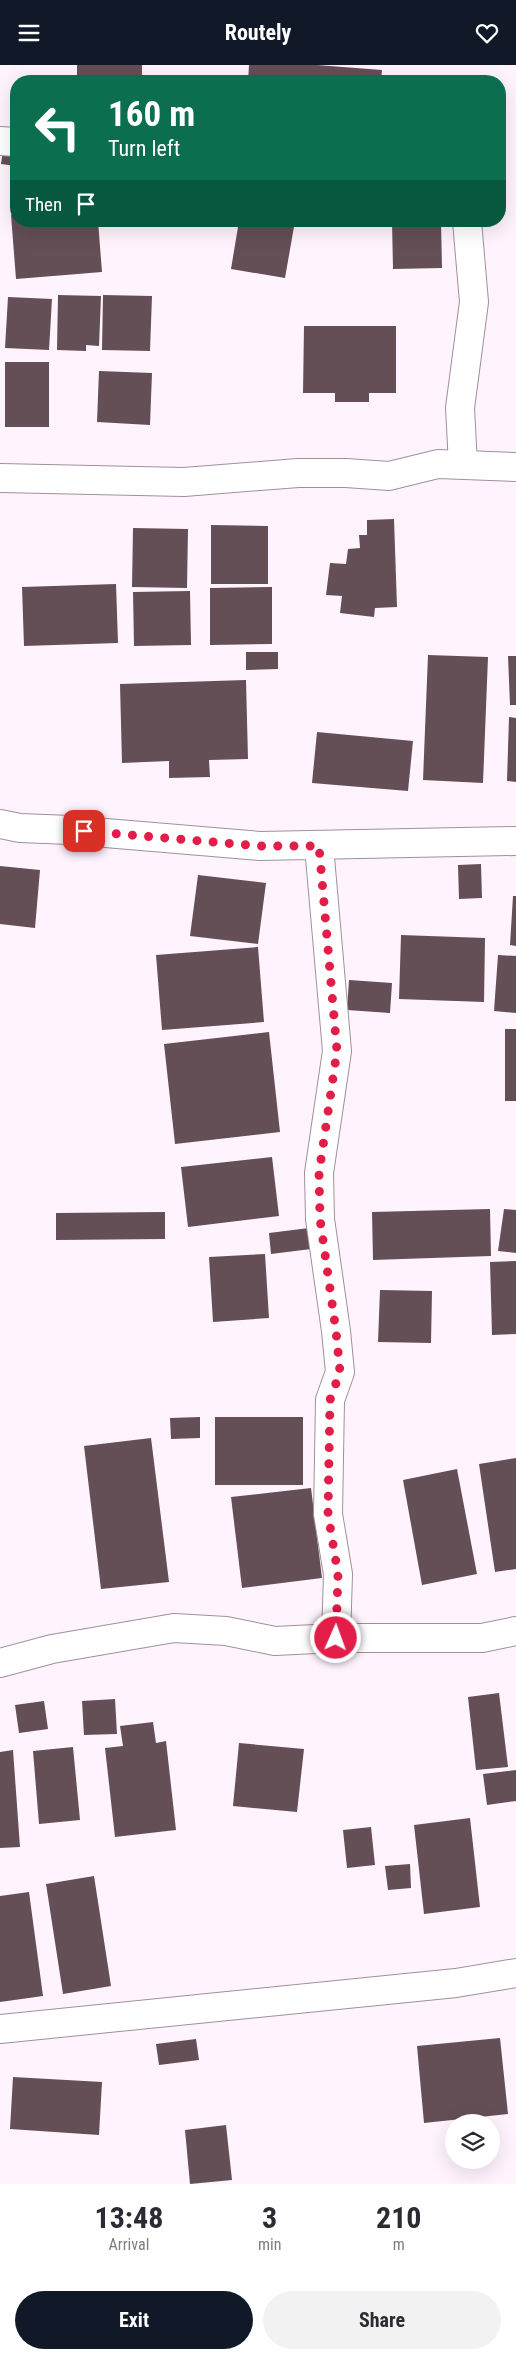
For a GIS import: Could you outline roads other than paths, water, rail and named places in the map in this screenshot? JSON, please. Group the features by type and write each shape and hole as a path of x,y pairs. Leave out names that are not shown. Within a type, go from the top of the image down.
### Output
{"street":[{"path":"462,464 460,408 474,302 468,227"},
{"path":"0,478 184,482 298,473 346,473 389,476 438,464 516,467"},
{"path":"0,824 20,828 70,830 260,846 516,841"},
{"path":"319,846 337,1051 319,1173 320,1219 340,1372 330,1400 328,1514 338,1574 336,1638"},
{"path":"0,1663 52,1649 174,1628 226,1631 275,1641 336,1638 482,1638 516,1631"},
{"path":"0,2029 456,1983 516,1973"}]}
